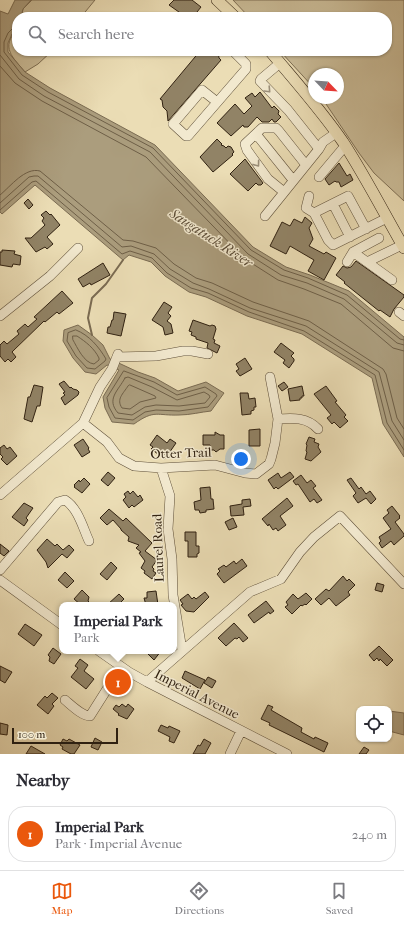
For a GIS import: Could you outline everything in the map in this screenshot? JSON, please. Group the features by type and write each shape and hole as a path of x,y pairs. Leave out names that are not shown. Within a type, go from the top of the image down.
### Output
{"main road":[{"path":"217,0 230,12"},
{"path":"274,56 315,104 336,132 403,247"}],"street":[{"path":"217,102 202,90 173,124 186,136 188,136 246,69 246,64 238,56"},
{"path":"280,63 260,81 288,110 319,149"},
{"path":"284,192 268,179 247,150 245,144 262,128 276,128 306,165"},
{"path":"265,216 323,142 336,132"},
{"path":"256,134 293,180"},
{"path":"319,178 345,146"},
{"path":"309,196 306,208 314,213 328,240 333,245 387,218"},
{"path":"314,213 348,196 366,229"},
{"path":"332,204 350,237"},
{"path":"347,262 353,252 379,238"},
{"path":"366,262 403,247"},
{"path":"0,316 50,276 78,248"},
{"path":"353,252 392,280"},
{"path":"0,495 83,423 100,388 112,369 117,356 156,356 192,350 208,354"},
{"name":"Otter Trail","path":"83,423 106,442 119,458 134,466 161,468 215,464 245,473 256,474 265,468 271,459 275,443 278,419 270,377"},
{"path":"278,419 294,418 305,420 312,423 318,429"},
{"name":"Laurel Road","path":"161,468 170,496 168,529 172,559 174,602"},
{"path":"0,570 58,502 65,500 70,503 79,518 89,541"},
{"path":"147,682 250,592 281,579 300,552 314,537 340,516 404,584"},
{"path":"0,580 59,622"},
{"name":"Laurel Road","path":"177,619 182,650"},
{"name":"Imperial Avenue","path":"103,654 121,667 147,682 287,754"},
{"path":"65,700 83,714 90,716 121,667"},
{"path":"230,754 241,731"}],"shaded area":[{"path":"32,0 95,0 85,12 22,12 23,9"},
{"path":"233,0 404,0 404,201 374,173 326,104 344,104 344,68 308,68 308,81 285,56 392,56 392,12 244,12"},
{"path":"12,36 12,55 10,52 9,42"},
{"path":"47,56 38,64 25,72 13,57"}],"water":[{"name":"Saugatuck River","path":"15,0 31,0 22,12 12,12 12,34 8,43 8,52 25,72 50,88 155,145 253,247 286,267 349,291 404,337 404,457 383,424 372,378 302,334 247,316 206,297 189,292 165,276 151,262 129,255 123,260 35,185 2,214 0,212 0,11 8,14"},
{"path":"78,325 103,345 110,359 155,378 178,391 206,382 224,393 211,411 183,415 156,414 147,416 134,424 112,422 105,408 103,397 119,370 107,365 96,374 85,372 73,358 63,341 64,330"},
{"path":"392,711 404,713 404,735 392,732"}],"building":[{"path":"174,0 192,0 201,7 197,12 179,12 169,5"},
{"path":"196,56 219,56 221,60 168,121 167,111 163,107 162,100 160,99"},
{"path":"260,92 272,108 274,106 279,111 278,114 281,117 276,122 272,119 269,122 262,122 257,117 248,127 244,127 243,125 231,136 217,123 235,104 244,114 252,106 245,98 252,93 255,97"},
{"path":"217,139 222,144 221,145 226,148 228,146 231,147 234,152 232,154 233,155 213,172 200,157"},
{"path":"245,159 263,183 258,185 256,183 248,191 230,174"},
{"path":"339,163 347,176 350,174 353,180 341,187 339,182 335,181 329,185 325,179"},
{"path":"28,199 33,205 29,209 24,203"},
{"path":"46,211 50,215 51,214 60,225 47,237 53,244 47,249 45,247 36,252 25,238 31,238 45,225 42,221 44,218 41,215"},
{"path":"305,217 312,223 309,228 313,239 309,246 324,254 326,252 336,258 324,280 308,271 314,260 290,246 286,254 270,246 282,222 290,226 294,219 302,223"},
{"path":"2,250 15,251 14,254 21,256 20,265 13,264 12,267 0,265 0,252 2,252"},
{"path":"356,261 404,295 390,317 380,310 379,311 336,275 343,266 347,268 351,267"},
{"path":"103,263 110,275 91,285 90,283 83,287 78,279"},
{"path":"62,291 73,303 59,314 57,312 45,322 44,321 12,352 16,357 11,362 8,359 5,362 0,356 0,345 4,341 7,344 19,334 17,331 25,324 28,327 37,319 34,317"},
{"path":"164,302 172,307 168,313 171,316 167,321 171,324 173,333 165,335 163,327 152,320"},
{"path":"114,312 126,314 121,336 107,333 108,327 110,327 113,320"},
{"path":"193,320 210,326 215,326 216,329 213,339 215,340 214,343 220,346 217,353 207,348 208,343 196,339 196,337 191,335 192,332 189,331"},
{"path":"281,343 294,353 291,356 294,361 289,368 283,363 285,360 274,352"},
{"path":"245,358 252,369 240,376 236,371 239,369 236,364"},
{"path":"64,381 70,388 71,387 79,392 78,395 65,405 61,398 65,395 63,393 65,392 59,384"},
{"path":"284,382 288,387 282,391 278,386"},
{"path":"34,385 43,387 40,406 37,406 32,422 24,419 28,397 30,397"},
{"path":"302,386 304,396 300,398 300,400 290,401 288,389"},
{"path":"326,386 337,401 335,402 346,415 344,417 348,421 340,428 334,422 332,424 327,418 331,415 314,394"},
{"path":"240,393 248,393 249,399 255,398 256,407 254,407 254,410 251,411 251,414 242,415"},
{"path":"260,429 260,446 249,446 249,430"},
{"path":"215,432 220,435 224,435 224,449 220,449 216,452 214,450 210,450 210,445 203,445 203,435 215,435"},
{"path":"157,435 167,443 170,439 176,443 165,459 151,449 153,447 150,445"},
{"path":"309,437 315,439 314,442 319,444 318,447 321,452 311,461 305,459 307,452 306,444"},
{"path":"83,439 90,452 82,457 74,445"},
{"path":"4,445 7,449 10,447 17,456 7,465 1,459 3,457 0,454 0,448"},
{"path":"108,472 115,478 108,486 101,480"},
{"path":"290,472 294,477 278,489 276,487 274,489 268,480 278,473 281,478"},
{"path":"301,475 307,483 311,480 316,486 313,488 322,500 317,503 314,499 310,502 298,484 296,485 293,481"},
{"path":"84,478 90,484 82,493 74,487 74,485 79,480 80,482"},
{"path":"351,478 359,489 361,487 366,494 370,491 376,499 371,504 366,498 358,503 353,496 356,493 347,480"},
{"path":"210,487 214,509 206,510 206,512 200,513 199,510 195,510 194,502 201,500 200,488"},
{"path":"128,491 130,494 133,491 138,497 140,495 143,500 134,507 132,505 129,508 123,500 126,497 124,494"},
{"path":"287,498 293,506 280,516 286,525 278,531 276,528 273,530 269,524 268,526 262,519"},
{"path":"250,499 251,506 243,507 244,515 231,516 230,506 242,504 242,500"},
{"path":"24,503 33,508 26,518 28,520 24,526 12,517"},
{"path":"392,506 400,516 400,518 395,522 404,536 394,545 391,541 382,548 379,543 381,541 379,537 391,529 383,518 389,513 387,510"},
{"path":"109,509 123,521 126,518 152,543 145,551 157,560 152,567 154,569 153,571 156,573 152,579 144,573 145,571 141,568 145,561 139,553 141,552 136,548 139,545 128,541 129,537 113,520 107,525 100,518"},
{"path":"233,518 237,527 229,530 225,522"},
{"path":"185,532 196,532 196,546 199,546 199,553 197,554 197,557 188,557 188,541 185,541"},
{"path":"47,539 55,546 57,544 63,550 69,545 74,550 67,558 62,554 48,568 46,562 37,550"},
{"path":"0,544 9,551 4,556 0,553"},
{"path":"242,559 247,566 224,583 217,574 220,571 218,569 224,565 226,567 234,561 236,564"},
{"path":"111,562 117,568 107,580 100,574"},
{"path":"65,572 74,581 67,588 58,580"},
{"path":"343,576 347,581 349,579 355,585 348,592 350,595 336,606 329,598 321,605 315,599 326,589 329,591"},
{"path":"377,583 384,585 382,592 375,590"},
{"path":"82,590 89,597 89,602 78,602 74,599"},
{"path":"156,591 158,602 145,602 144,598 147,598 147,592"},
{"path":"205,592 209,597 194,612 186,611 181,605 183,604 180,600 188,594 192,599 194,597 196,599"},
{"path":"306,593 312,599 306,605 301,605 292,614 285,607 288,605 286,602 293,594 298,599"},
{"path":"119,594 124,599 121,602 110,602"},
{"path":"266,601 274,611 270,614 269,612 254,623 248,615"},
{"path":"234,623 248,638 243,642 239,637 237,639 235,638 226,646 218,638"},
{"path":"25,624 42,635 34,646 18,634"},
{"path":"379,646 393,660 387,666 380,659 379,661 377,658 374,661 369,655"},
{"path":"53,648 61,654 54,664 49,661 50,657 48,655"},
{"path":"148,654 159,654 154,660"},
{"path":"80,659 88,665 84,671 94,679 86,689 71,677 78,668 75,666"},
{"path":"0,666 12,672 5,683 0,680"},
{"path":"185,671 205,680 200,689 182,678"},
{"path":"208,677 216,681 212,688 204,683"},
{"path":"52,693 58,698 52,704 54,706 48,714 37,705 45,696 47,698"},
{"path":"122,704 126,707 128,704 134,709 127,719 118,715 119,714 113,709 116,705 119,707"},
{"path":"268,705 273,707 271,710 302,728 301,732 314,739 315,737 328,743 324,752 269,725 270,723 261,719"},
{"path":"0,723 8,725 7,735 0,734"},
{"path":"161,725 168,728 169,726 180,731 174,743 169,741 170,737 158,731"},
{"path":"95,738 102,742 98,750 91,747"},
{"path":"63,739 67,741 69,739 80,745 74,754 62,749 63,747 60,745"},
{"path":"204,739 211,743 205,754 193,754 198,745 200,746"},
{"path":"31,746 45,754 26,754"},
{"path":"364,747 369,750 366,754 359,754"}],"waterway":[{"path":"92,335 88,318 92,298 106,284 123,260"}],"place":[{"name":"Imperial Park","path":"118,682"}]}
